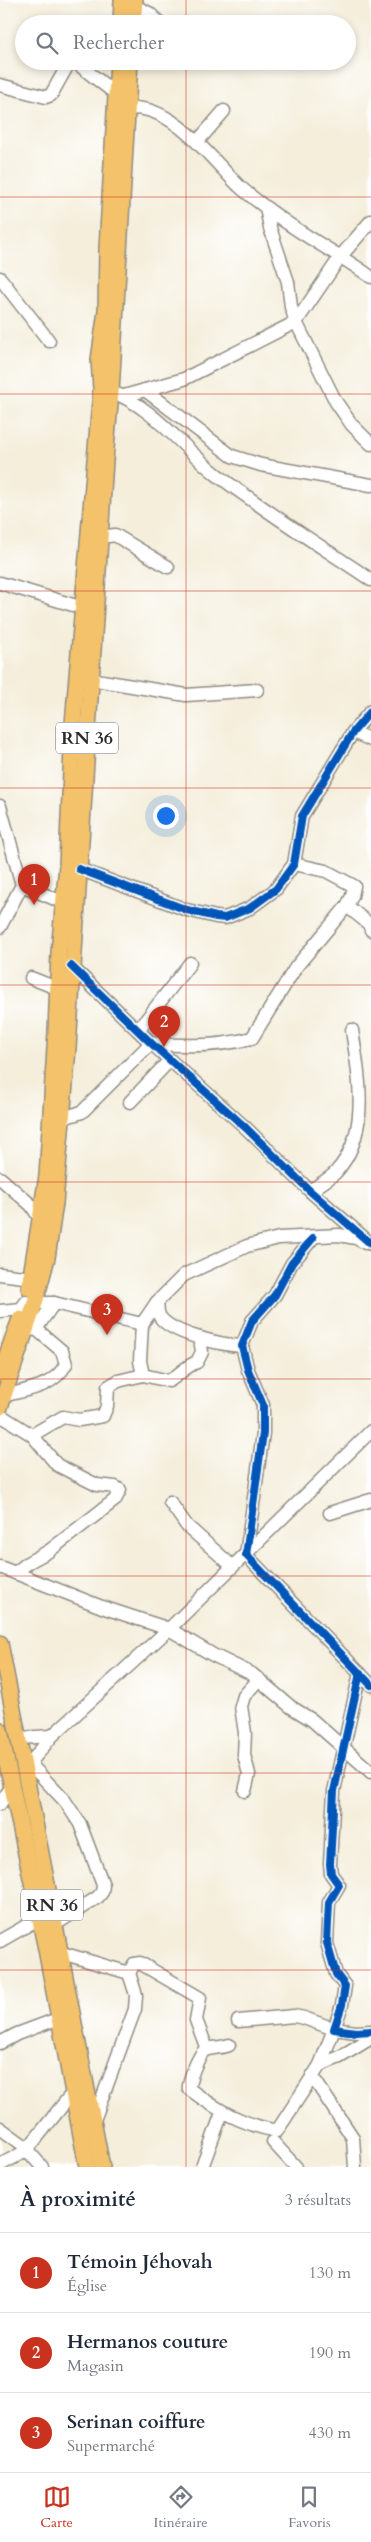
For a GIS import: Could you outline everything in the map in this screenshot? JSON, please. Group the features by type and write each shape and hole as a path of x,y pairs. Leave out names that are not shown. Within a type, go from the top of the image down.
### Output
{"main road":[{"path":"124,15 131,2"},
{"path":"131,2 132,15"},
{"name":"RN 36","path":"2,1402 31,1330 32,1278 72,986 62,902 68,865 73,724 101,389 99,360 106,311 107,248 117,70"},
{"name":"RN 36","path":"0,1374 31,1302 47,1258 56,1203 72,986 71,966 79,870 90,679 101,537 118,394 129,70"},
{"name":"RN 36","path":"0,1643 19,1738 27,1765 102,2167"},
{"name":"RN 36","path":"0,1730 40,1918 88,2167"}],"street":[{"path":"131,2 152,15"},
{"path":"0,85 46,97 50,95 65,70"},
{"path":"85,70 116,94"},
{"path":"127,109 134,107 174,123 198,141 240,186 266,206 371,277"},
{"path":"198,141 224,111"},
{"path":"266,206 270,228 288,282 291,307 296,322 336,402 352,425 371,444"},
{"path":"118,394 145,390 184,379 296,322 341,256 371,221"},
{"path":"0,278 49,342"},
{"path":"145,390 232,456 262,465 371,485"},
{"path":"118,394 174,434 198,459 251,499 371,580"},
{"path":"101,537 115,535 168,567"},
{"path":"0,583 83,608"},
{"path":"90,679 186,695 256,690"},
{"path":"79,870 188,910 226,918 250,908 276,889 294,864 302,816 353,732 371,711"},
{"path":"353,732 371,740"},
{"path":"0,806 22,885 0,927"},
{"path":"151,1043 192,1047 233,1043 252,1038 296,966 347,906 354,889 348,881 326,871 294,864"},
{"path":"22,885 62,902"},
{"path":"347,906 368,924 371,930"},
{"path":"139,1029 190,963"},
{"path":"31,978 72,986 139,1029 151,1043 246,1128 310,1191 371,1245"},
{"path":"310,1191 334,1173 347,1157 355,1140 361,1094 352,1030"},
{"path":"63,1118 82,1112 151,1043"},
{"path":"130,1102 170,1060"},
{"path":"0,1178 31,1205 41,1220"},
{"path":"143,1375 140,1361 142,1324 157,1302 184,1275 247,1246 279,1238 313,1238 339,1235 356,1238 371,1245"},
{"path":"246,1555 263,1433 263,1405 248,1370 242,1346 252,1321 275,1295 292,1264 313,1238"},
{"path":"0,1274 32,1278"},
{"path":"0,1312 21,1309 31,1302 54,1303 142,1324"},
{"path":"157,1302 158,1315 166,1325 227,1346 242,1346"},
{"path":"2,1402 50,1382 60,1374 66,1364 62,1351 31,1330 54,1303"},
{"path":"32,1435 64,1416 79,1420 103,1416 107,1406 108,1387 118,1381 143,1375 169,1381 173,1379 184,1367 197,1362 202,1352 200,1338"},
{"path":"0,1417 5,1418 32,1435 57,1465 98,1485 116,1487 120,1490 117,1498 50,1551 29,1562 15,1573"},
{"path":"56,1924 98,1897 102,1892 103,1885 80,1824 65,1801 27,1765 52,1736 168,1629 232,1566 246,1555 371,1431"},
{"path":"330,1513 371,1500"},
{"path":"170,1502 187,1526 232,1566"},
{"path":"246,1555 371,1684"},
{"path":"0,1567 102,1607 168,1629 258,1678 291,1707 312,1720 371,1772"},
{"path":"275,2136 320,2065 342,2005 344,1986 336,1974 327,1943 329,1902 339,1885 331,1874 330,1864 334,1791 360,1673"},
{"path":"246,1792 249,1774 244,1755 245,1733 241,1706 244,1696 258,1678"},
{"path":"19,1738 52,1736"},
{"path":"0,1804 12,1786"},
{"path":"0,1941 40,1918"},
{"path":"62,1953 129,1972"},
{"path":"93,2123 135,2010 136,1995 129,1972 134,1964 140,1963 200,1998 196,2020 207,2049"},
{"path":"238,2021 294,2016 334,2029 356,2032 371,2031"},
{"path":"0,2043 16,2034 60,2018"},
{"path":"320,2065 371,2038"},
{"path":"229,2045 207,2049 199,2056 188,2086 222,2113 262,2128 275,2136 296,2167"},
{"path":"312,2076 353,2138 355,2167"},
{"path":"0,2166 26,2151 74,2091"},
{"path":"202,2167 222,2113"},
{"path":"0,2128 22,2144 26,2151 42,2167"}],"cycle path":[{"path":"79,869 187,910 216,917 225,918 250,908 276,889 294,864 302,816 353,732 371,711"},
{"path":"71,966 151,1043 246,1128 310,1191 371,1244"},
{"path":"313,1238 292,1263 275,1295 252,1321 242,1346 248,1370 263,1405 263,1433 246,1555 371,1685"},
{"path":"360,1673 334,1791 330,1864 331,1874 339,1885 329,1902 327,1943 336,1974 345,1986 342,2005 334,2029 356,2032 371,2031"}],"place":[{"name":"Témoin Jéhovah","path":"34,905"},
{"name":"Hermanos couture","path":"164,1047"},
{"name":"Serinan coiffure","path":"107,1335"}]}
